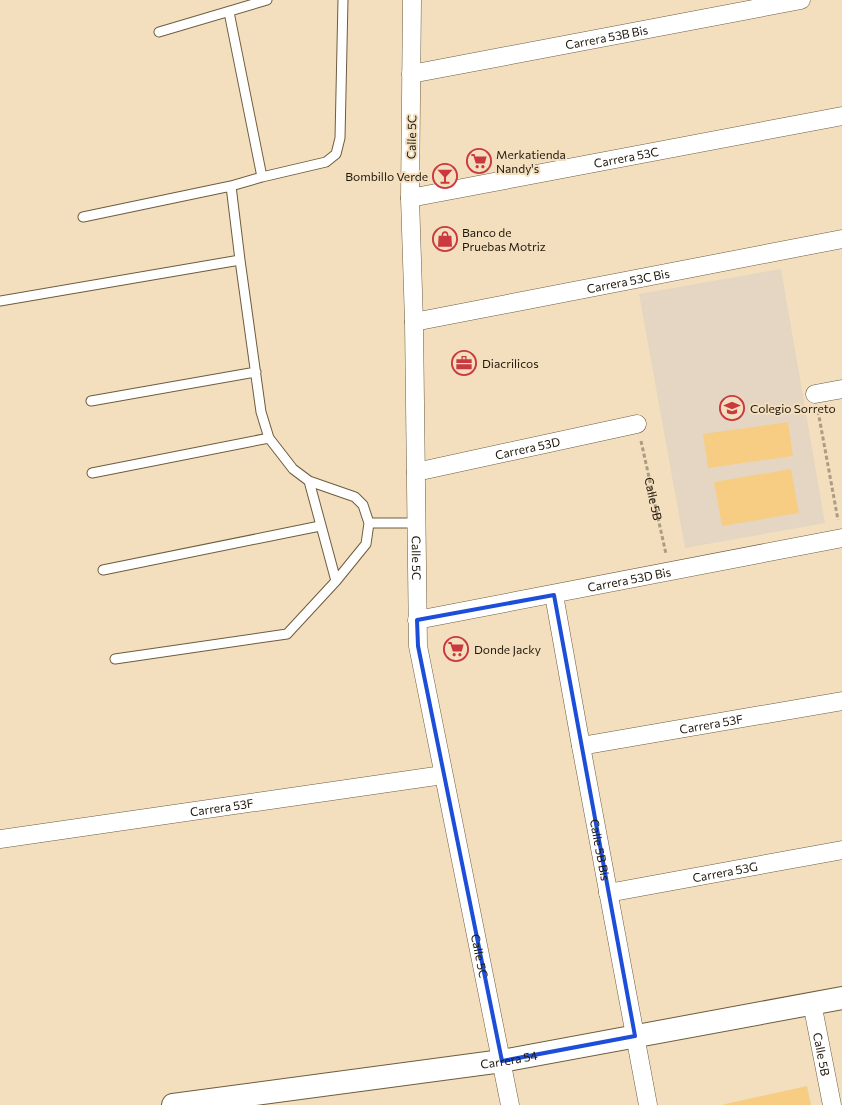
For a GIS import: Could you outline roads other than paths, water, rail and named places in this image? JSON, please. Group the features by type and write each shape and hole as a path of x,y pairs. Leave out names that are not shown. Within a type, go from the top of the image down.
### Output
{"street":[{"name":"Calle 5C","path":"412,0 410,198 414,322 418,646 510,1105"},
{"name":"Carrera 53B Bis","path":"411,74 801,0"},
{"name":"Carrera 53C","path":"410,198 842,116"},
{"name":"Carrera 53C Bis","path":"414,322 842,239"},
{"path":"815,394 842,389"},
{"name":"Carrera 53D","path":"416,472 637,424"},
{"name":"Carrera 53D Bis","path":"417,620 841,538"},
{"name":"Calle 5B Bis","path":"554,595 648,1105"},
{"name":"Carrera 53F","path":"581,746 842,701"},
{"name":"Carrera 53F","path":"0,839 443,775"},
{"name":"Carrera 53G","path":"608,893 842,850"},
{"name":"Carrera 54","path":"174,1105 502,1061 842,998"},
{"name":"Calle 5B","path":"812,1003 832,1105"}],"lane":[{"path":"159,32 268,0"},
{"path":"83,217 231,186 326,162 336,154 340,138 343,0"},
{"path":"229,12 262,177"},
{"path":"115,659 287,634 336,581 366,544 369,523 363,504 355,497 309,481 293,469 269,438 261,412 231,186"},
{"path":"0,301 240,260"},
{"path":"91,401 256,372"},
{"path":"92,472 269,438"},
{"path":"309,481 336,581"},
{"path":"369,523 416,523"},
{"path":"103,570 320,526"}],"place":[{"name":"Merkatienda Nandy's","path":"479,161"},
{"name":"Bombillo Verde","path":"445,176"},
{"name":"Banco de Pruebas Motriz","path":"445,239"},
{"name":"Diacrilicos","path":"464,363"},
{"name":"Colegio Sorreto","path":"732,408"},
{"name":"Donde Jacky","path":"456,649"}]}
